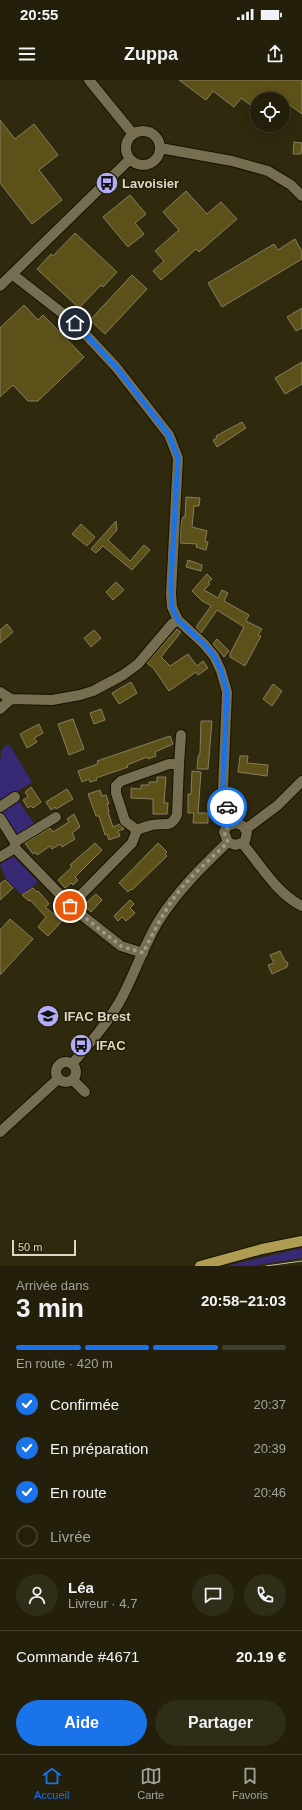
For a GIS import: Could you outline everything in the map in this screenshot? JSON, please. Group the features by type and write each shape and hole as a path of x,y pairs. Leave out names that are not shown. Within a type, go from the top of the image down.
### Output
{"main road":[{"path":"200,1266 262,1249 302,1241"},
{"path":"218,1266 302,1245"}],"street":[{"path":"89,80 133,134"},
{"path":"139,132 151,133 159,142 160,148 159,155 155,161 142,165 135,163 130,159 126,146 133,134 139,132"},
{"path":"160,148 232,162 268,171 291,185 302,196"},
{"path":"0,286 130,159"},
{"path":"12,274 75,323 116,367 169,435 178,458 171,594 172,607 178,620 204,644 214,656 221,670 227,692 223,789 230,824 224,832 228,842 235,845 244,842 247,835 246,829 240,824 230,824"},
{"path":"0,692 11,699 52,700 80,695 106,685 138,664 172,624 178,620"},
{"path":"0,709 11,699"},
{"path":"136,830 153,824 167,825 174,821 177,815 181,735"},
{"path":"136,830 125,820 116,793 116,786 121,781 148,771 169,764 179,764"},
{"path":"246,829 278,805 302,781"},
{"path":"0,807 15,797"},
{"path":"0,857 56,816"},
{"path":"0,818 15,845 70,906 121,946 143,953"},
{"path":"70,906 132,843 136,830"},
{"path":"72,1064 102,1028 119,1002 157,923 177,894 215,853 228,842"},
{"path":"244,842 282,893 292,901 302,906"},
{"path":"66,1062 72,1064 76,1073 73,1080 67,1083 61,1082 56,1074 59,1065 66,1062"},
{"path":"0,1132 58,1079"},
{"path":"73,1080 85,1092"}],"shaded area":[{"path":"9,744 32,782 0,803 0,761 2,749"},
{"path":"18,800 35,825 18,836 15,835 2,813 2,810"},
{"path":"13,856 38,882 22,895 6,879 0,864"},
{"path":"302,1248 302,1258 251,1266 226,1266"}],"building":[{"path":"179,80 302,80 302,114 290,105 290,92 250,92 250,105 241,98 234,107 213,91 206,100"},
{"path":"0,120 15,139 34,124 58,155 39,170 62,200 32,224 0,183"},
{"path":"294,142 302,143 301,154 293,154"},
{"path":"186,191 207,214 221,202 237,219 199,252 196,249 161,280 153,271 164,261 155,251 179,230 163,212"},
{"path":"130,195 146,214 135,223 144,234 128,247 103,217"},
{"path":"75,233 117,272 103,287 101,285 79,308 37,269 51,254 53,256"},
{"path":"295,239 302,252 302,259 222,307 208,283 274,244 278,250"},
{"path":"132,275 147,289 105,334 90,320"},
{"path":"24,305 38,320 43,315 84,357 38,401 28,401 13,385 0,397 0,328"},
{"path":"302,308 302,328 296,331 287,317"},
{"path":"302,362 302,384 285,394 275,378"},
{"path":"242,422 246,428 217,447 213,440 217,438 216,436"},
{"path":"186,497 200,498 199,506 194,506 192,527 207,531 205,541 208,542 206,550 196,547 197,544 180,543 181,524 183,517 185,517"},
{"path":"116,521 117,530 108,540 130,561 144,545 150,550 132,570 103,546 96,553 91,549"},
{"path":"81,524 95,537 87,546 72,534"},
{"path":"188,560 202,565 201,571 186,567"},
{"path":"207,574 212,579 208,582 210,584 204,590 218,598 222,590 228,593 224,601 249,615 246,621 262,629 258,635 261,636 245,666 230,657 230,654 244,627 217,610 201,633 196,627 211,606 201,600 192,591"},
{"path":"116,582 124,590 113,600 106,592"},
{"path":"7,624 13,632 0,643 0,630"},
{"path":"177,629 181,632 161,657 170,666 188,654 197,666 203,661 208,668 198,675 196,672 169,691 154,669 147,663"},
{"path":"94,630 101,638 91,647 84,638"},
{"path":"217,639 229,651 224,657 213,644"},
{"path":"131,682 137,693 119,704 112,693"},
{"path":"273,684 282,691 272,706 263,699"},
{"path":"101,709 105,720 94,724 90,713"},
{"path":"73,719 84,749 69,755 58,724"},
{"path":"201,721 212,721 208,769 197,769 198,757 200,753"},
{"path":"39,724 43,733 34,738 37,742 27,748 20,734"},
{"path":"170,736 173,744 155,752 156,756 148,759 147,757 127,765 128,767 96,778 97,780 90,782 89,779 82,782 78,771 98,764 97,761"},
{"path":"240,756 248,756 247,763 268,765 267,776 238,772"},
{"path":"192,771 201,772 198,813 208,813 208,823 193,823 194,813 188,813 188,794 191,794"},
{"path":"157,777 166,777 164,803 168,803 167,814 153,814 153,799 131,798 131,788 141,789 141,785 149,785 149,782 157,782"},
{"path":"31,787 41,802 33,808 31,806 28,808 23,800 28,797 25,792"},
{"path":"67,789 73,799 56,809 55,807 51,810 46,802"},
{"path":"100,790 102,796 106,795 109,804 107,804 108,812 113,827 120,824 124,829 118,831 120,836 109,840 107,834 105,835 99,816 96,816 88,794"},
{"path":"74,814 80,827 72,833 75,839 62,847 60,844 52,849 50,846 37,855 36,852 33,854 25,843 50,828 53,832 69,822 67,819"},
{"path":"95,843 102,850 75,877 78,880 73,885 71,883 65,888 58,880 72,867 70,865"},
{"path":"158,843 167,852 165,854 167,856 132,890 131,889 128,892 119,883"},
{"path":"5,880 13,888 0,900 0,884"},
{"path":"33,888 37,892 38,891 49,904 45,907 62,921 48,936 38,927 46,917 30,900 29,901 22,895"},
{"path":"96,894 102,900 91,912 84,905"},
{"path":"130,900 134,904 130,908 135,913 126,921 122,917 118,921 114,916"},
{"path":"10,919 33,939 0,975 0,930"},
{"path":"280,951 285,961 288,963 287,967 272,974 268,965 274,963 270,955"}],"tram line":[{"path":"266,1266 302,1261"}],"way so far":[{"path":"70,906 121,946 143,953 157,923 177,894 215,853 228,842 224,836 225,829 230,824 227,807"}],"place":[{"name":"Lavoisier","path":"107,183"},
{"name":"IFAC Brest","path":"48,1016"},
{"name":"IFAC","path":"81,1045"}],"route":[{"path":"75,323 116,367 169,435 174,445 178,458 171,582 172,607 178,620 204,644 214,656 221,670 227,692 223,789 227,807"}]}
